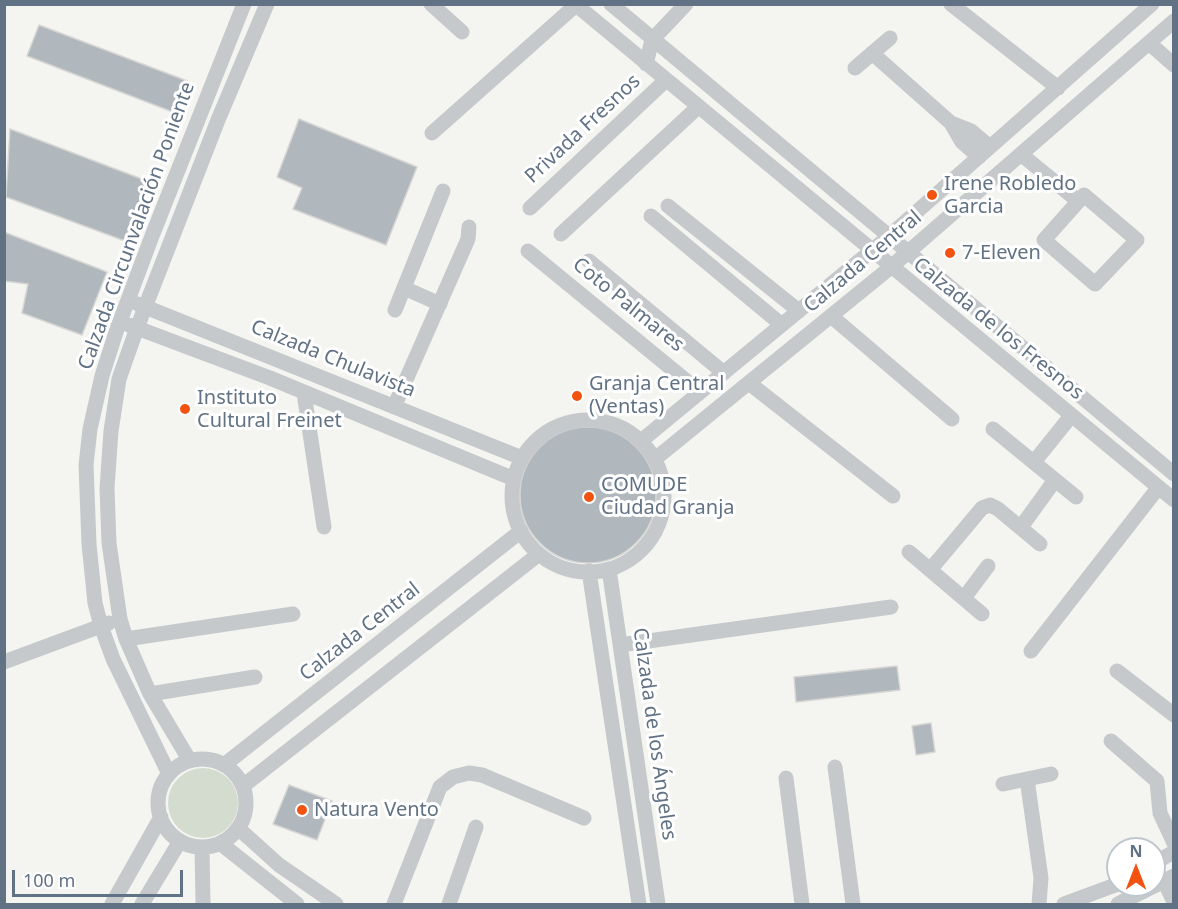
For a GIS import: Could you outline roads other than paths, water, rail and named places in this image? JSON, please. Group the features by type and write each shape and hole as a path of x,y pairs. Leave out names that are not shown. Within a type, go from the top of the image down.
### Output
{"street":[{"name":"Calzada Circunvalación Poniente","path":"169,774 113,659 101,626 95,603 88,544 86,465 90,429 102,376 120,322 244,4"},
{"name":"Calzada Circunvalación Poniente","path":"190,761 150,694 126,639 120,619 109,543 107,466 119,380 137,328 179,217 267,4"},
{"path":"431,4 462,32"},
{"name":"Calzada de los Fresnos","path":"610,4 906,254 1173,474"},
{"path":"646,64 652,40 686,4"},
{"path":"951,4 1058,88"},
{"name":"Calzada Central","path":"641,441 887,238 1152,4"},
{"path":"432,133 576,5"},
{"name":"Calzada de los Fresnos","path":"576,5 1173,500"},
{"name":"Calzada Central","path":"655,459 891,267 1173,21"},
{"path":"855,68 890,38"},
{"path":"1149,43 1173,65"},
{"path":"872,53 951,123 971,131 984,152"},
{"name":"Privada Fresnos","path":"530,208 666,80"},
{"path":"561,234 698,107"},
{"path":"1022,155 1078,201"},
{"path":"395,310 443,191"},
{"path":"1084,195 1137,240 1095,284 1044,240 1078,201 1084,195"},
{"path":"668,206 799,311"},
{"path":"162,210 179,217"},
{"path":"651,216 782,325"},
{"path":"394,407 468,239 469,226"},
{"name":"Coto Palmares","path":"528,251 700,392"},
{"path":"589,261 724,373"},
{"path":"404,288 440,304"},
{"name":"Calzada Chulavista","path":"128,300 522,458"},
{"path":"831,316 952,419"},
{"name":"Calzada Chulavista","path":"120,322 270,378 514,479"},
{"path":"270,378 277,359"},
{"path":"749,383 893,496"},
{"path":"304,393 324,527"},
{"path":"1034,462 1071,416"},
{"path":"585,420 615,424 641,441 655,459 663,477 665,496 658,525 642,549 627,561 609,569 589,572 562,567 539,554 521,531 513,506 514,479 522,458 537,441 555,427 585,420"},
{"path":"993,429 1076,497"},
{"path":"1137,470 1150,455"},
{"path":"86,465 107,466"},
{"path":"1021,527 1055,480"},
{"path":"1031,651 1158,488"},
{"path":"930,570 982,508 990,505 1040,544"},
{"name":"Calzada Central","path":"224,765 521,531"},
{"path":"909,552 982,614"},
{"path":"243,786 539,554"},
{"path":"964,598 988,566"},
{"name":"Calzada de los Ángeles","path":"609,569 658,904"},
{"name":"Calzada de los Ángeles","path":"589,572 639,904"},
{"path":"620,645 891,607"},
{"path":"126,639 293,614"},
{"path":"4,662 120,619"},
{"path":"1117,671 1173,716"},
{"path":"150,694 255,676"},
{"path":"1111,741 1157,781 1160,813 1173,843"},
{"path":"201,759 224,765 236,774 243,786 246,801 245,815 238,828 220,843 202,847 180,841 165,826 161,817 159,802 161,787 169,774 190,761 201,759"},
{"path":"835,767 854,904"},
{"path":"394,904 441,788 453,777 469,773 482,775 584,818"},
{"path":"1003,784 1051,774"},
{"path":"786,778 802,904"},
{"path":"1027,779 1041,878 1050,904"},
{"path":"1160,813 1173,825"},
{"path":"112,904 161,817"},
{"path":"449,904 476,827"},
{"path":"238,828 279,865 336,904"},
{"path":"142,904 180,841"},
{"path":"220,843 297,904"},
{"path":"202,847 203,904"},
{"path":"1039,904 1041,878"},
{"path":"1127,903 1169,878 1173,902"},
{"path":"1064,904 1106,888"}],"place":[{"name":"Irene Robledo Garcia","path":"932,195"},
{"name":"7-Eleven","path":"950,253"},
{"name":"Granja Central (Ventas)","path":"577,396"},
{"name":"Instituto Cultural Freinet","path":"185,409"},
{"name":"COMUDE Ciudad Granja","path":"589,497"},
{"name":"Natura Vento","path":"302,810"}]}
